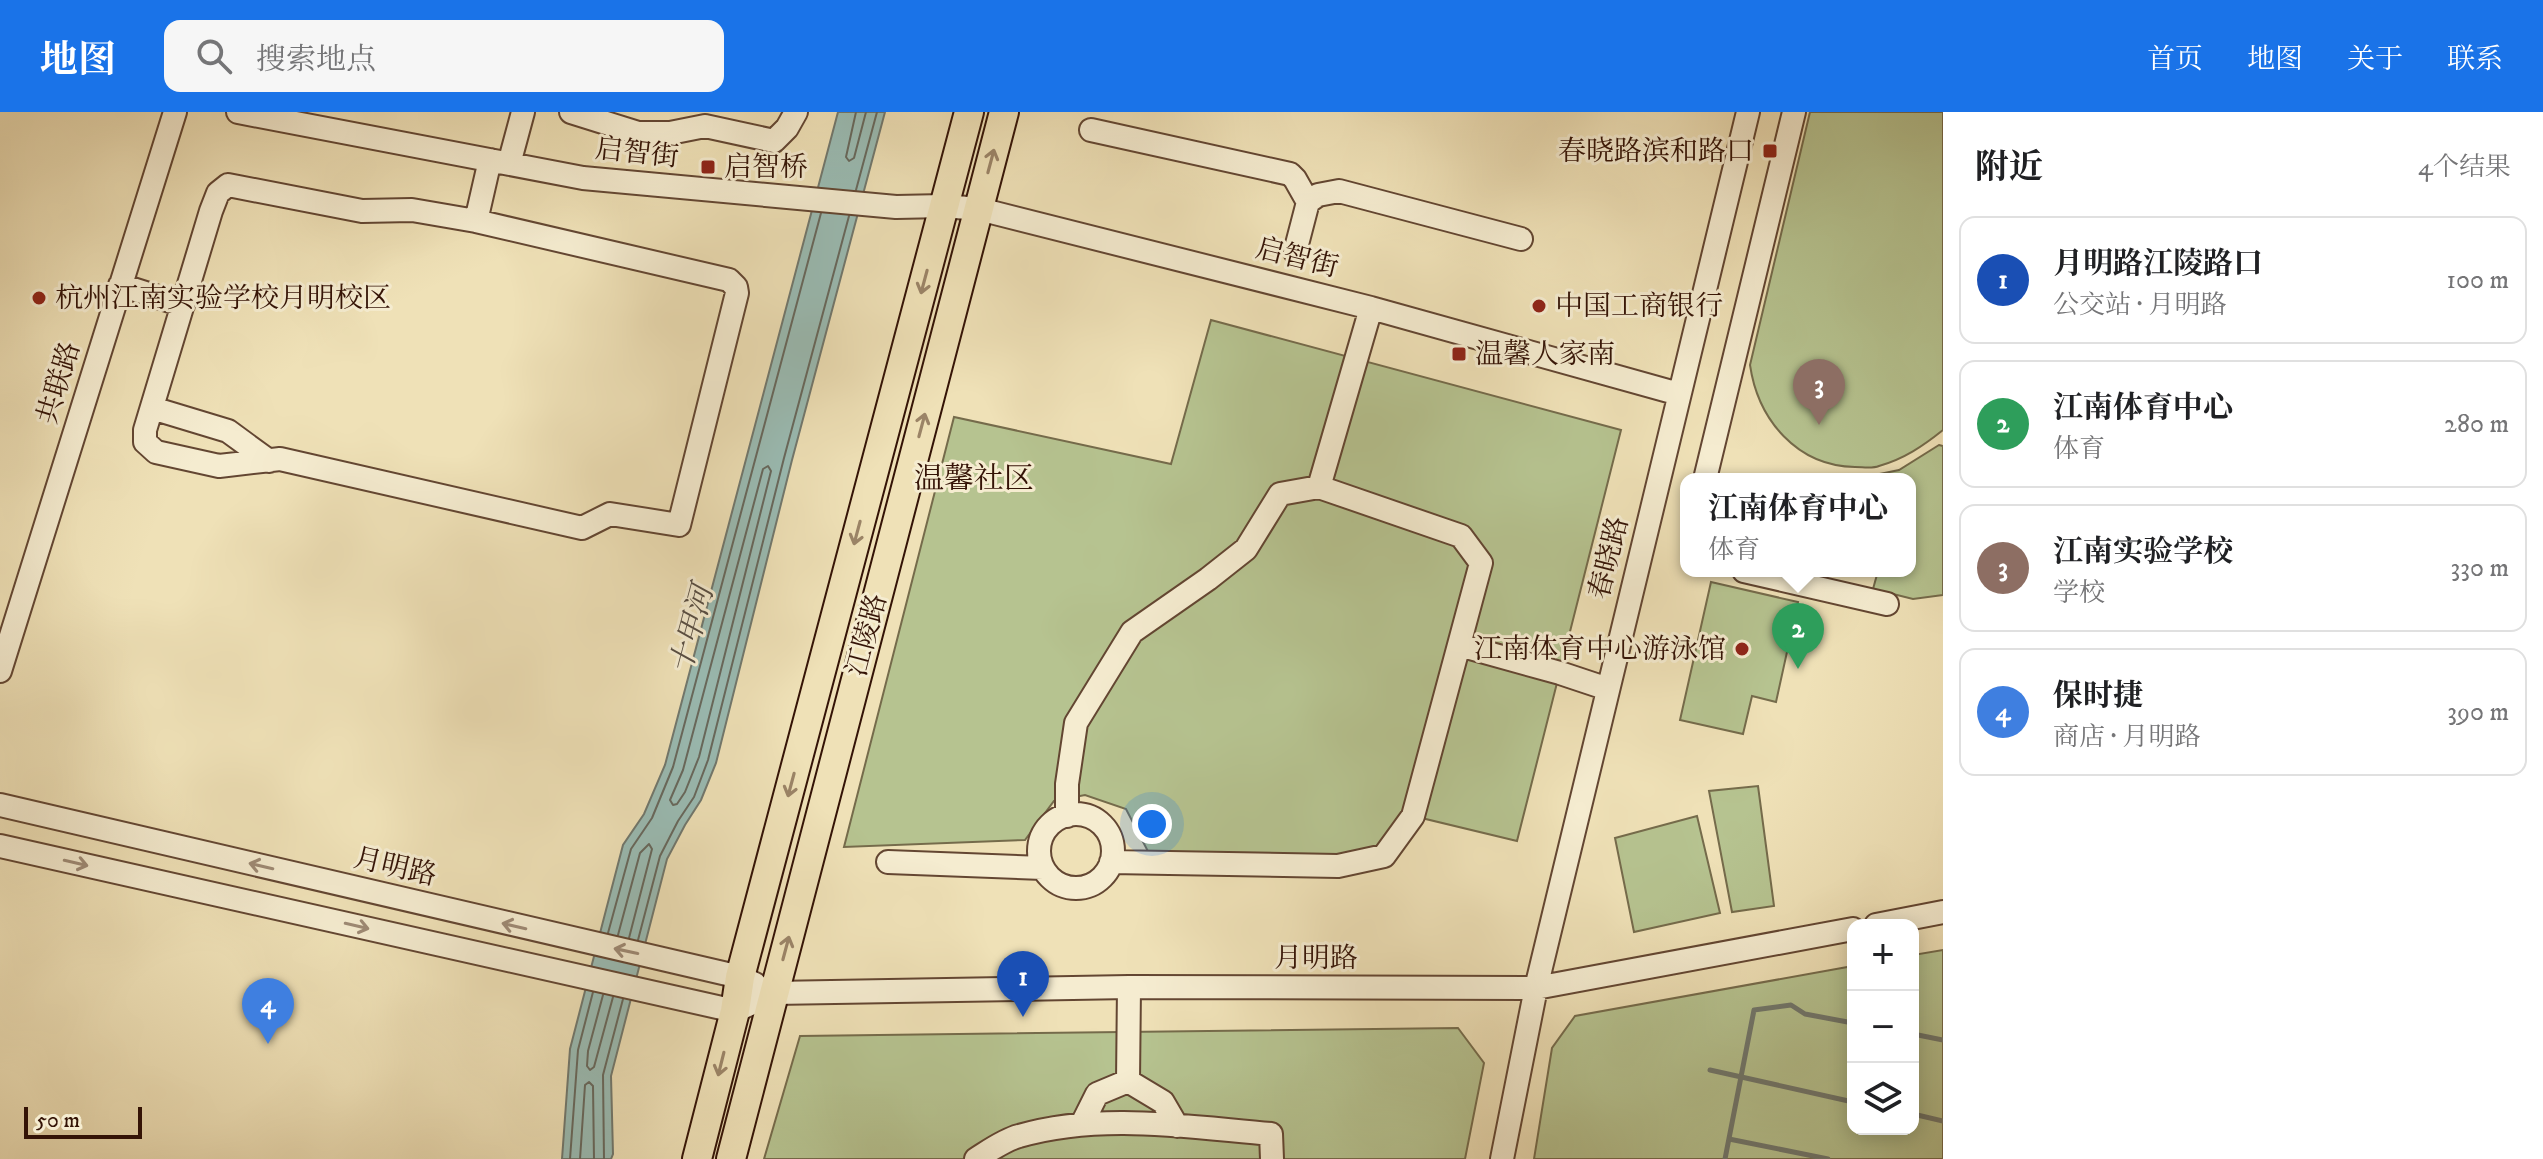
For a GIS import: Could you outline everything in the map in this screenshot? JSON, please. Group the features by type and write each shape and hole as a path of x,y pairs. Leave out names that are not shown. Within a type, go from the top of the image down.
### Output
{"main road":[{"name":"江陵路","path":"697,1159 735,1011 740,977 969,112"},
{"name":"江陵路","path":"731,1159 1004,112"}],"street":[{"name":"共联路","path":"0,671 175,112"},
{"name":"启智街","path":"238,112 583,178 896,207 979,209 1371,308 1679,394"},
{"path":"476,221 523,112"},
{"path":"571,112 638,133 661,122 670,133 705,126 774,141 787,128 796,112"},
{"name":"春晓路","path":"1502,1159 1536,988 1748,112"},
{"path":"1706,473 1794,112"},
{"path":"1091,130 1290,174 1308,202"},
{"path":"228,185 362,211 412,210 476,221 729,280 737,293 679,525 610,514 582,528 280,459 219,466 156,452 145,442 145,430 183,305 211,211 218,193 228,185"},
{"path":"1295,252 1308,202 1318,195 1339,191 1521,239"},
{"path":"120,285 183,305"},
{"path":"1319,487 1371,308"},
{"path":"152,408 228,431 269,461"},
{"path":"1067,816 1067,784 1076,723 1132,632 1246,549 1280,494 1319,487 1461,536 1481,563 1413,816 1384,856 1338,866 1111,862"},
{"path":"1770,577 1887,604"},
{"path":"1459,645 1608,689"},
{"name":"月明路","path":"0,805 740,977 774,993"},
{"path":"1067,816 1089,817 1106,830 1113,851 1111,862 1106,873 1085,887 1060,885 1050,878 1039,858 1042,836 1056,820 1067,816"},
{"path":"0,846 735,1011"},
{"path":"888,862 1043,868"},
{"path":"1907,919 1943,912"},
{"name":"月明路","path":"735,1011 774,993 1129,987 1536,988 1847,930"},
{"path":"1128,1081 1129,987"},
{"path":"1083,1122 1097,1094 1128,1081"},
{"path":"1128,1081 1163,1102 1177,1126"},
{"path":"976,1159 1016,1136 1083,1122 1271,1134 1272,1159"}],"green space":[{"path":"1810,112 1943,112 1943,430 1905,456 1876,467 1834,465 1798,449 1771,421 1754,385 1750,365"},
{"path":"1211,320 1621,430 1517,841 1413,816 1384,856 1154,863 1126,809 1085,795 1054,801 1025,840 844,847 954,417 1171,464"},
{"path":"1939,445 1943,446 1943,595 1913,599 1873,589 1876,577 1916,577 1916,473 1884,473 1899,470"},
{"name":"江南体育中心游泳馆","path":"1711,582 1798,602 1776,702 1752,696 1743,734 1680,720"},
{"path":"1758,786 1774,906 1732,912 1709,791"},
{"path":"1697,816 1720,913 1634,932 1615,838"},
{"path":"1943,950 1943,1159 1534,1159 1552,1048 1575,1016 1847,967 1847,1135 1919,1135 1919,954"},
{"path":"1458,1028 1484,1063 1465,1159 764,1159 800,1036"}],"water":[{"path":"838,112 885,112 792,460 716,763 701,800 667,859 611,1076 613,1154 611,1159 562,1159 570,1049 623,845 644,814 665,765"}],"waterway":[{"path":"1725,1159 1754,1010 1791,1005 1805,1014 1847,1022"},
{"path":"1919,1035 1943,1040"},
{"path":"1710,1070 1847,1101"},
{"path":"1919,1115 1943,1121"},
{"path":"1729,1139 1828,1159"}],"place":[{"name":"春晓路滨和路口","path":"1770,151"},
{"name":"启智桥","path":"708,167"},
{"name":"杭州江南实验学校月明校区","path":"39,298"},
{"name":"中国工商银行","path":"1539,306"},
{"name":"温馨人家南","path":"1459,354"},
{"name":"江南实验学校","path":"1819,425"},
{"name":"江南体育中心游泳馆","path":"1742,649"},
{"name":"江南体育中心","path":"1798,669"},
{"name":"月明路江陵路口","path":"1023,1017"},
{"name":"保时捷","path":"268,1044"}],"district":[{"name":"温馨社区","path":"974,479"}],"water label":[{"name":"十甲河","path":"693,630"}]}
